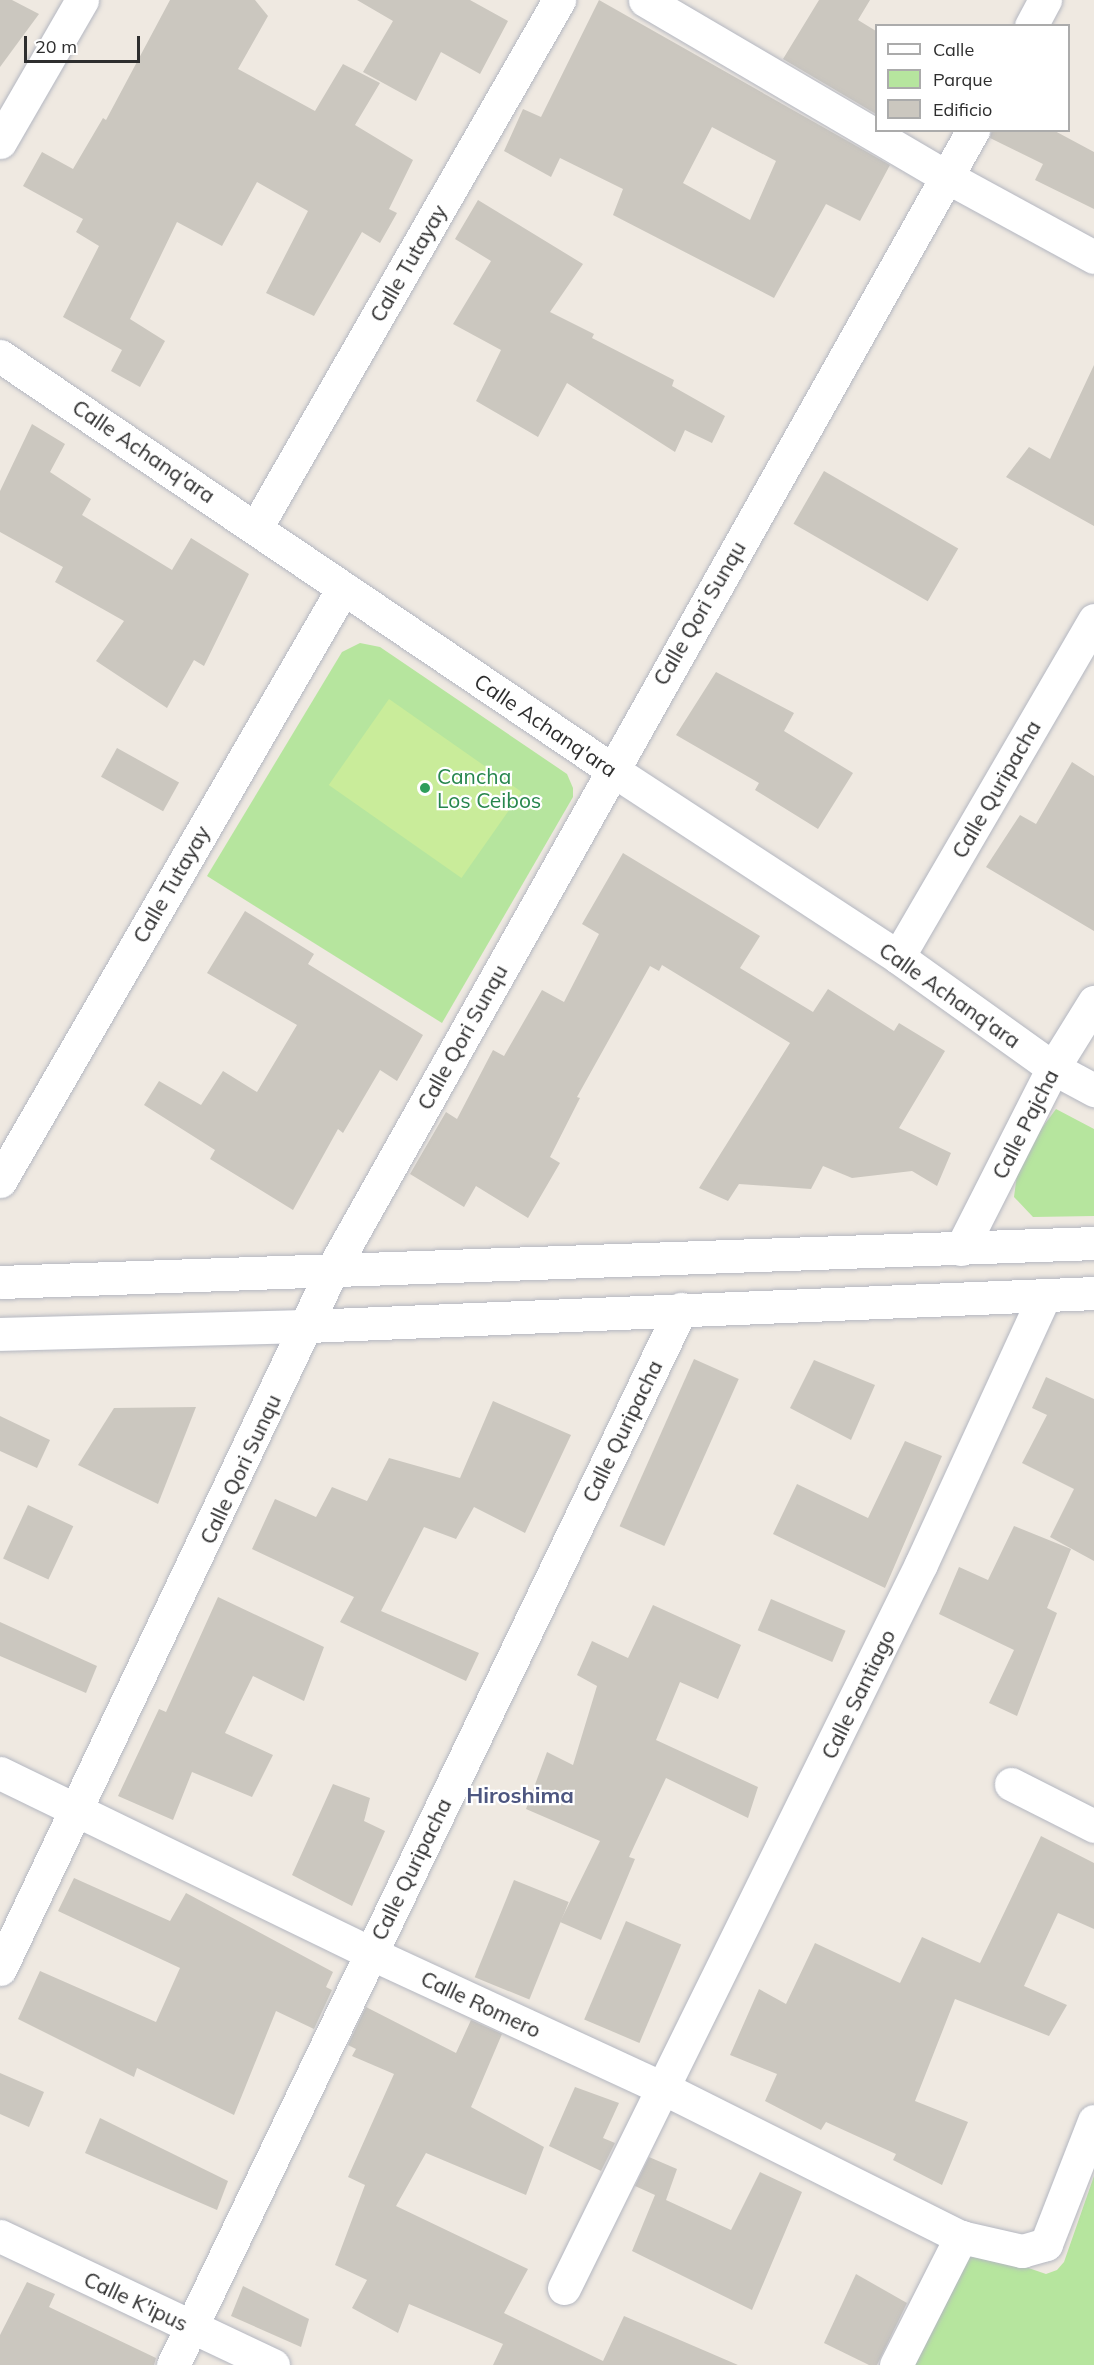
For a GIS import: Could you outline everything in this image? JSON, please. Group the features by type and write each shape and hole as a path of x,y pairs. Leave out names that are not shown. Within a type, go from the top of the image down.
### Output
{"street":[{"path":"0,142 82,0"},
{"name":"Calle Tutayay","path":"256,526 559,0"},
{"path":"645,0 947,177 1094,257"},
{"path":"1031,24 1045,0"},
{"name":"Calle Qori Sunqu","path":"0,1969 79,1809 308,1326 332,1270 611,769 971,132"},
{"name":"Calle Achanq'ara","path":"0,356 256,526 343,588 611,769 898,957 1053,1068 1094,1090"},
{"name":"Calle Tutayay","path":"0,1181 343,588"},
{"name":"Calle Quripacha","path":"898,957 1094,620"},
{"name":"Calle Pajcha","path":"961,1249 1053,1068 1094,1002"},
{"path":"0,1282 1094,1243"},
{"path":"0,1334 308,1326 1094,1293"},
{"name":"Calle Santiago","path":"564,2288 665,2089 921,1564 1044,1296"},
{"name":"Calle Quripacha","path":"173,2365 681,1309"},
{"name":"Calle Romero","path":"0,1773 79,1809 370,1953 665,2089 961,2236 1022,2251 1046,2244 1094,2121"},
{"path":"1011,1784 1094,1826"},
{"name":"Calle K'ipus","path":"0,2236 273,2365"},
{"path":"896,2365 961,2236"}],"green space":[{"path":"360,643 380,647 567,774 573,788 573,797 442,1023 207,876 342,652"},
{"name":"Cancha Los Ceibos","path":"389,699 522,792 461,878 329,785"},
{"path":"1056,1109 1094,1129 1094,1216 1033,1217 1014,1197 1019,1159"},
{"path":"1094,2176 1094,2365 908,2365 966,2258 985,2253 1046,2274 1057,2270 1064,2262"}],"building":[{"path":"0,0 12,0 39,14 0,67"},
{"path":"170,0 255,0 268,16 238,69 315,111 343,64 380,83 355,125 413,160 389,209 397,213 380,243 362,232 314,316 266,293 308,211 257,182 222,246 177,222 130,319 165,341 140,387 111,371 122,350 63,317 99,246 76,232 83,219 23,186 42,152 73,169 103,118 106,120"},
{"path":"357,0 470,0 508,21 480,74 441,52 416,101 363,72 393,21"},
{"path":"599,0 890,165 860,221 826,204 774,298 613,215 623,189 560,158 551,177 504,151 523,109 541,117","holes":["712,127 776,161 750,220 683,183"]},
{"path":"819,0 870,0 858,20 875,30 875,113 783,59"},
{"path":"992,132 1057,132 1094,152 1094,209 1035,180 1043,164 990,138"},
{"path":"478,200 583,264 550,312 594,334 592,338 674,380 672,386 725,416 712,443 685,430 675,452 567,383 538,437 476,401 501,350 453,324 491,261 455,239"},
{"path":"1094,365 1094,526 1006,477 1029,447 1050,459"},
{"path":"32,424 65,444 50,472 91,499 82,515 172,570 191,538 249,574 204,666 194,660 167,708 96,661 124,621 55,582 63,567 0,532 0,491"},
{"path":"824,471 958,548 928,601 794,524"},
{"path":"716,672 794,713 784,731 853,773 818,829 755,790 759,783 676,735"},
{"path":"117,748 179,782 163,811 101,777"},
{"path":"1072,762 1094,776 1094,931 986,867 1020,815 1036,824"},
{"path":"623,853 760,936 740,968 813,1012 828,989 894,1031 899,1023 945,1051 899,1128 951,1153 937,1186 912,1171 852,1178 823,1166 811,1189 739,1184 728,1201 699,1188 790,1043 662,965 659,971 650,966 577,1097 580,1098 550,1157 560,1163 528,1218 476,1186 464,1207 410,1174 446,1112 457,1119 493,1050 504,1056 542,990 564,1002 599,934 582,924"},
{"path":"245,911 314,954 308,964 423,1035 397,1081 380,1070 343,1133 338,1129 293,1210 210,1159 215,1150 144,1105 159,1081 201,1105 223,1071 257,1092 297,1025 207,973"},
{"path":"694,1359 739,1379 664,1546 620,1526"},
{"path":"814,1360 875,1385 851,1440 790,1408"},
{"path":"1046,1377 1094,1399 1094,1561 1050,1537 1074,1489 1022,1463 1047,1415 1032,1408"},
{"path":"493,1401 571,1435 525,1533 474,1507 456,1539 424,1527 381,1611 479,1653 466,1681 340,1622 354,1597 252,1549 275,1499 316,1517 332,1487 367,1501 389,1458 460,1478"},
{"path":"196,1407 158,1504 78,1465 114,1408"},
{"path":"0,1416 50,1440 37,1468 0,1451"},
{"path":"905,1441 942,1456 885,1588 773,1534 797,1484 868,1518"},
{"path":"28,1505 73,1526 48,1580 3,1558"},
{"path":"1014,1526 1071,1549 1047,1608 1057,1613 1017,1716 989,1703 1014,1650 939,1614 959,1567 988,1580"},
{"path":"218,1597 324,1647 304,1701 253,1676 225,1733 273,1755 252,1797 192,1772 173,1820 118,1796 159,1709 166,1712"},
{"path":"771,1599 846,1631 832,1662 758,1630"},
{"path":"653,1605 741,1645 718,1699 680,1682 656,1740 758,1787 748,1818 666,1778 629,1857 635,1859 601,1940 560,1922 600,1841 526,1809 547,1752 573,1765 597,1686 577,1675 592,1641 628,1658"},
{"path":"0,1622 97,1666 86,1693 0,1656"},
{"path":"333,1784 370,1798 364,1821 385,1831 352,1906 292,1875"},
{"path":"1041,1836 1094,1863 1094,1929 1058,1913 1024,1986 1067,2005 1049,2036 955,1999 915,2101 968,2122 942,2185 893,2160 896,2154 826,2122 821,2130 765,2101 777,2074 730,2055 759,1989 786,2004 815,1943 900,1983 922,1937 980,1963"},
{"path":"74,1878 170,1921 186,1893 333,1972 326,1987 332,1990 314,2029 276,2011 234,2115 137,2068 134,2077 18,2019 40,1971 156,2022 180,1968 58,1911"},
{"path":"514,1880 569,1902 529,1999 475,1977"},
{"path":"626,1921 681,1944 639,2043 584,2019"},
{"path":"366,2007 456,2053 471,2020 502,2034 471,2107 544,2147 526,2195 426,2153 396,2206 528,2269 504,2313 603,2361 624,2316 738,2365 493,2365 503,2344 409,2304 398,2333 352,2308 367,2280 335,2265 365,2185 348,2177 394,2074 352,2056 356,2049 348,2045"},
{"path":"0,2073 44,2092 29,2127 0,2114"},
{"path":"575,2087 619,2103 603,2138 615,2143 601,2171 549,2146"},
{"path":"100,2118 228,2181 217,2210 85,2153"},
{"path":"649,2157 677,2169 666,2200 731,2230 760,2172 802,2192 752,2310 632,2251 655,2195 635,2186"},
{"path":"856,2274 907,2303 877,2365 869,2365 824,2343"},
{"path":"27,2282 55,2294 49,2307 156,2358 154,2365 0,2365 0,2335"},
{"path":"243,2286 309,2319 301,2347 231,2316"}],"place":[{"name":"Cancha Los Ceibos","path":"425,788"}],"district":[{"name":"Hiroshima","path":"520,1796"}]}
